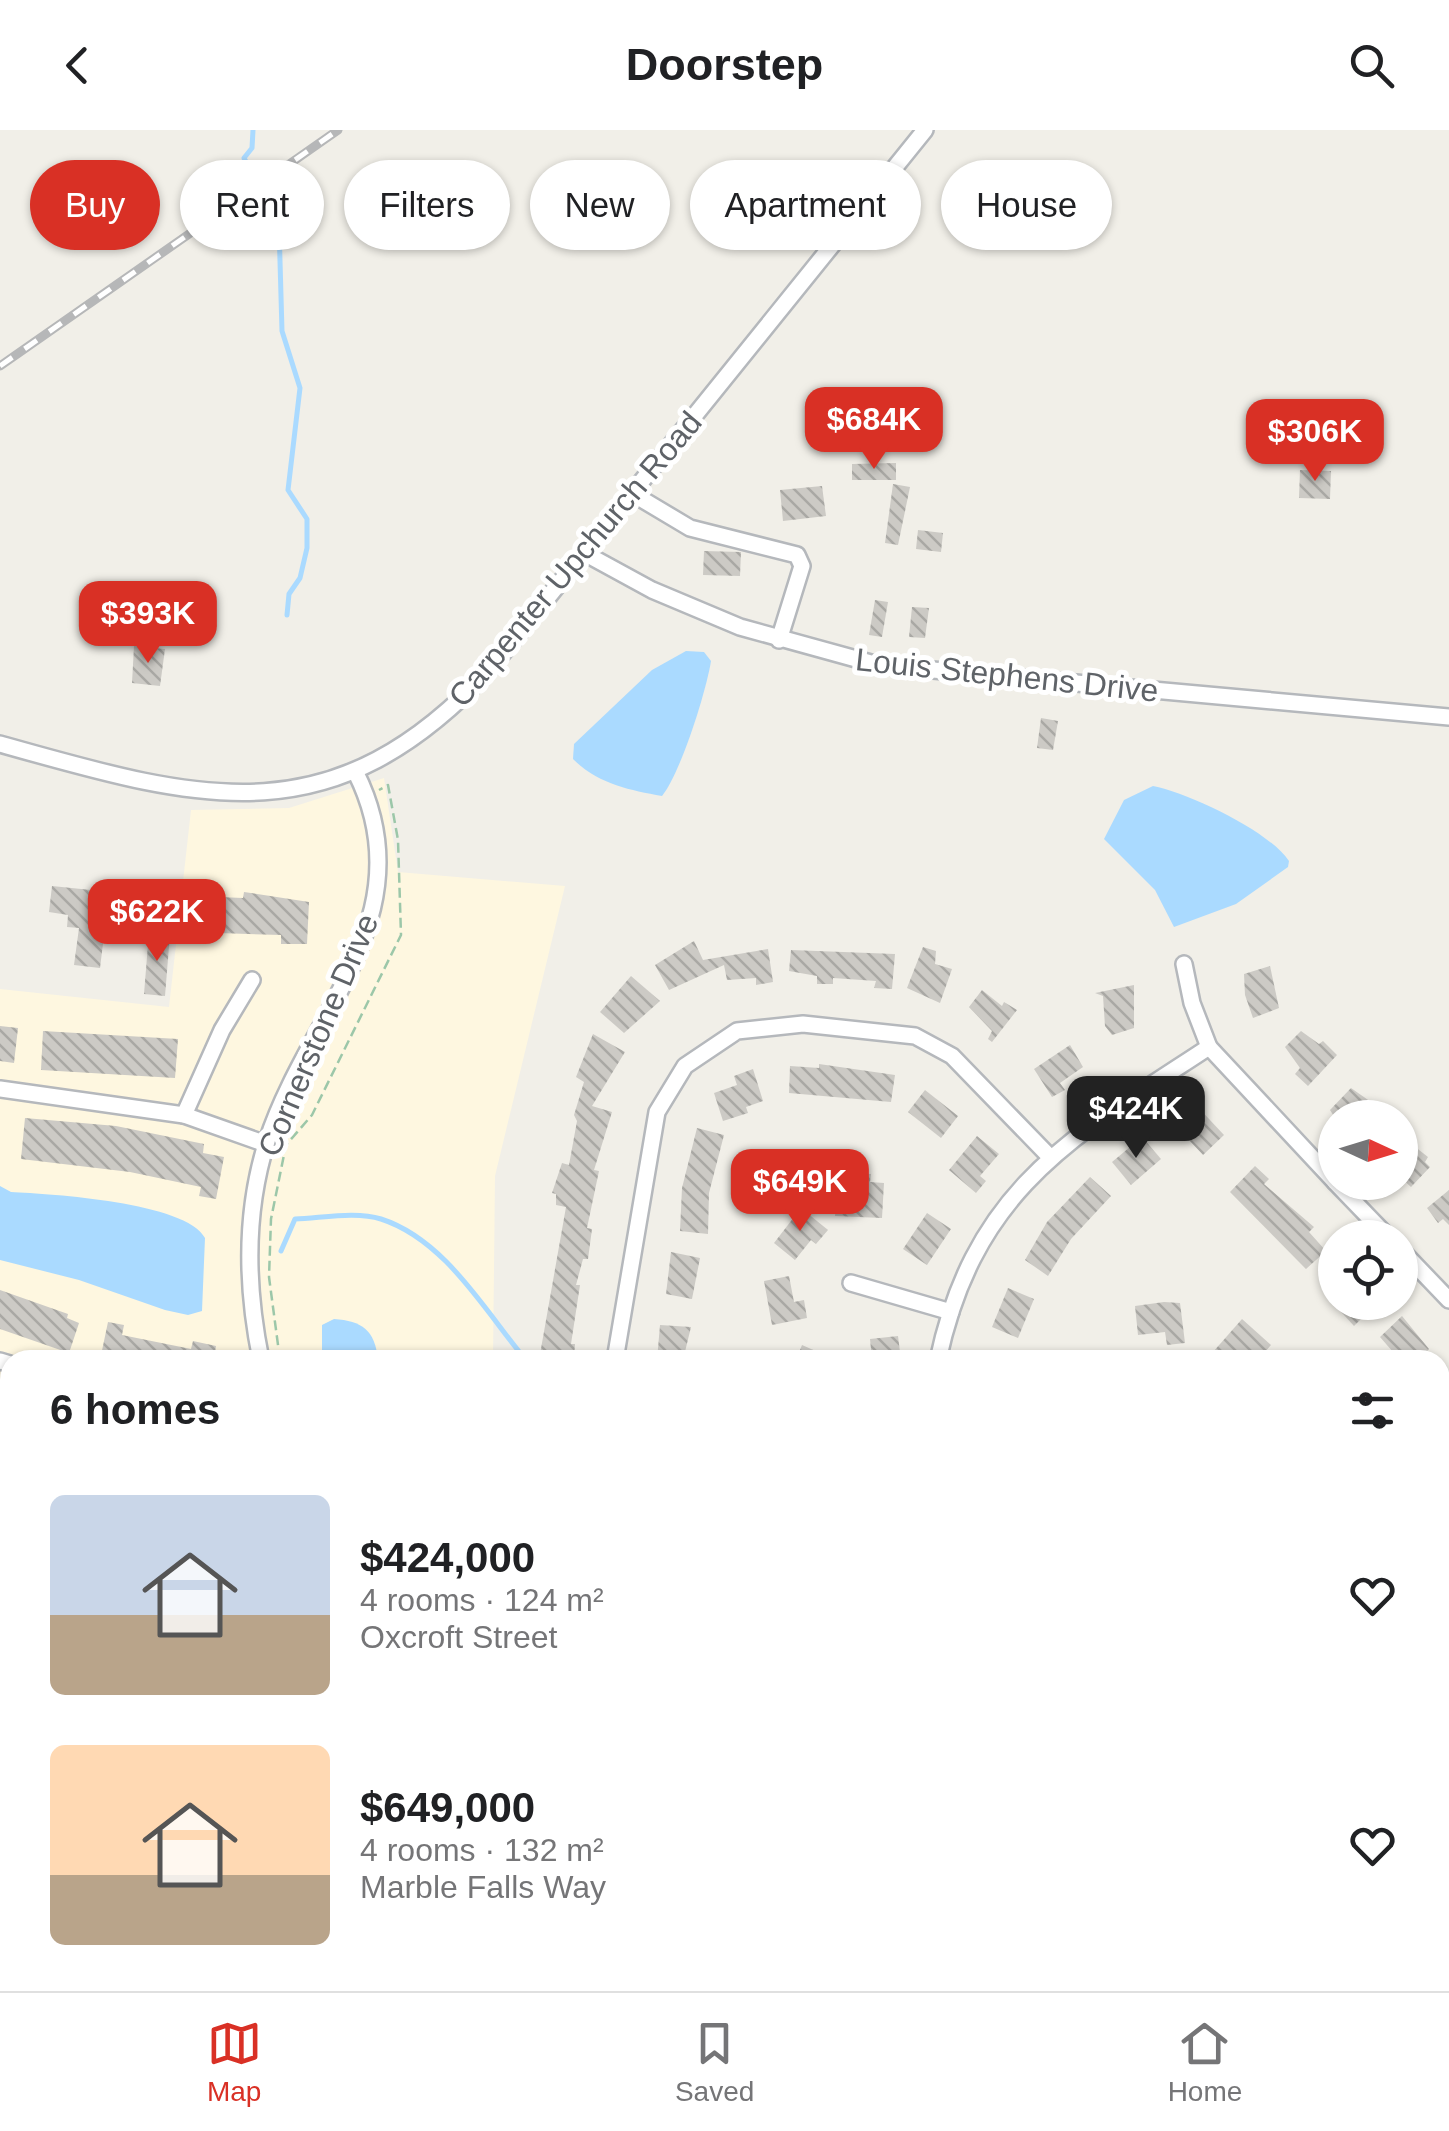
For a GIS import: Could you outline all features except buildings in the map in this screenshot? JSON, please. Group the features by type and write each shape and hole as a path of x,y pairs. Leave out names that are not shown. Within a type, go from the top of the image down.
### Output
{"street":[{"name":"Carpenter Upchurch Road","path":"0,744 130,779 199,790 276,791 356,774 426,729 468,694 586,554 924,130"},
{"path":"633,494 690,528 797,555 802,566 778,640"},
{"name":"Louis Stephens Drive","path":"586,554 668,598 778,640 878,665 1449,717"},
{"name":"Cornerstone Drive","path":"259,1350 251,1299 250,1248 266,1144 362,948 376,904 376,828 371,804 356,774"},
{"path":"1184,964 1192,1003 1209,1047 1318,1164"},
{"path":"184,1115 222,1030 252,980"},
{"path":"617,1350 657,1112 686,1066 737,1030 804,1024 915,1036 952,1056 1049,1156"},
{"path":"940,1350 950,1312 991,1230 1049,1156 1119,1104 1209,1047"},
{"path":"0,1089 184,1115 266,1144"},
{"path":"1352,1200 1371,1220"},
{"path":"1418,1268 1449,1300"},
{"path":"851,1284 950,1312"}],"path":[{"path":"279,1350 268,1277 271,1219 286,1146 312,1116 402,935 398,840 388,784"}],"shaded area":[{"path":"384,778 398,872 565,886 495,1176 493,1350 0,1350 0,989 169,1007 191,810 289,808"}],"water":[{"path":"686,651 704,652 711,661 692,731 662,796 603,780 573,759 574,744 652,670"},
{"path":"1153,786 1207,805 1247,826 1279,849 1289,861 1288,867 1236,904 1174,927 1155,890 1104,839 1124,800"},
{"path":"0,1186 11,1192 146,1208 193,1226 205,1238 202,1311 188,1315 165,1310 79,1280 0,1260"},
{"path":"334,1319 359,1325 370,1334 376,1350 322,1350 322,1325"}],"waterway":[{"path":"253,130 252,148 244,158 279,226 282,331 300,388 288,490 307,519 307,548 300,578 289,594 287,615"},
{"path":"281,1251 295,1219 361,1215 381,1219 424,1242 442,1258 518,1350"}],"railway":[{"path":"0,366 338,130"}]}
